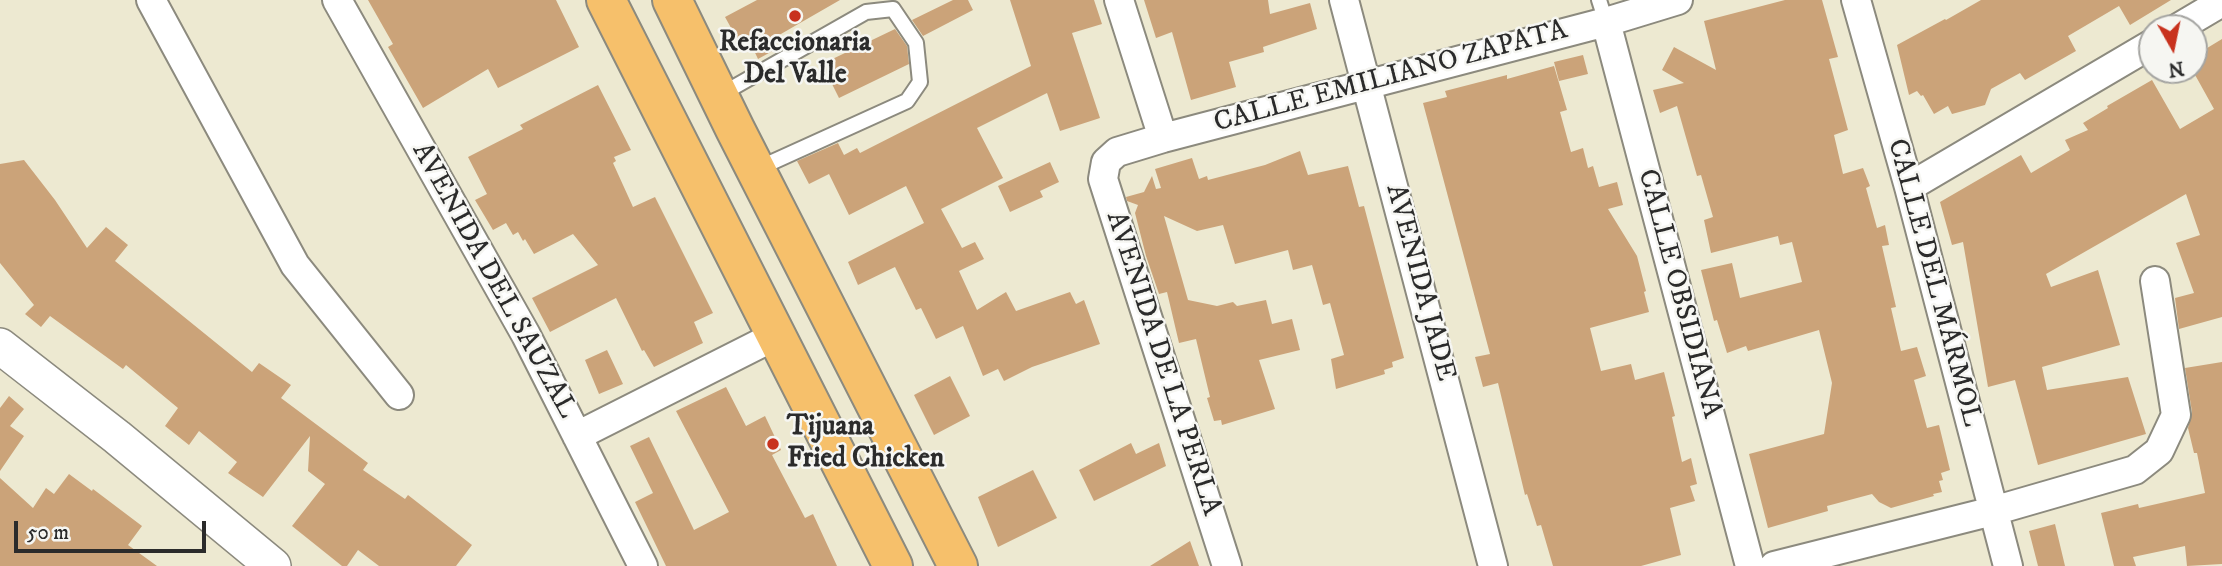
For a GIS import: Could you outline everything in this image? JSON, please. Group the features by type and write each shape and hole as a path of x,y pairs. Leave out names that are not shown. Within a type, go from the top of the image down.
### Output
{"main road":[{"path":"606,0 893,566"},
{"path":"672,0 958,566"}],"street":[{"path":"151,0 295,265 399,395"},
{"name":"AVENIDA DEL SAUZAL","path":"337,0 526,335 643,566"},
{"path":"1119,0 1163,138"},
{"name":"AVENIDA JADE","path":"1344,0 1493,566"},
{"name":"CALLE EMILIANO ZAPATA","path":"1106,162 1117,152 1367,84 1602,11 1678,0"},
{"name":"CALLE DEL MÁRMOL","path":"1856,0 1909,187 2008,566"},
{"path":"2202,14 2222,2"},
{"name":"CALLE OBSIDIANA","path":"1602,11 1751,566"},
{"path":"1909,187 2138,52"},
{"name":"AVENIDA DE LA PERLA","path":"1106,162 1103,179 1227,566"},
{"path":"1774,566 1993,510 2135,470 2159,451 2176,415 2155,281"},
{"path":"577,436 777,335"},
{"path":"0,346 117,437 273,566"}],"lane":[{"path":"719,96 866,12 893,9 916,43 920,82 907,101 756,169"}],"building":[{"path":"368,0 556,0 579,47 498,88 488,69 423,108 388,47 393,44"},
{"path":"757,0 840,0 774,38 778,48 758,59 749,40 740,44 725,17"},
{"path":"953,0 968,0 973,10 923,36 912,20"},
{"path":"1010,0 1094,0 1102,24 1072,33 1100,118 1060,131 1047,93 977,128 1003,178 941,209 962,248 975,242 984,259 959,271 977,310 1006,292 1016,311 1070,292 1076,304 1084,300 1100,344 1032,367 1004,381 998,369 983,376 963,326 936,339 921,308 916,310 895,267 858,285 848,262 924,223 906,186 849,215 829,174 809,184 797,161 838,143 844,155 857,148 860,153 1031,66"},
{"path":"1144,0 1268,0 1270,14 1310,3 1317,29 1263,47 1264,52 1229,62 1236,87 1191,100 1172,32 1156,38"},
{"path":"1785,0 1822,0 1838,57 1829,59 1848,130 1834,135 1843,174 1863,168 1870,186 1866,188 1877,228 1885,225 1889,245 1882,246 1896,307 1891,308 1901,351 1917,347 1926,376 1914,380 1927,428 1939,425 1950,470 1941,473 1943,480 1939,481 1942,492 1933,494 1934,496 1891,508 1879,502 1872,494 1827,506 1828,511 1768,528 1749,454 1824,434 1832,383 1819,330 1748,351 1746,346 1727,353 1717,320 1714,321 1701,270 1732,263 1740,298 1802,282 1792,242 1780,245 1778,236 1711,253 1704,220 1713,217 1701,175 1697,176 1677,106 1660,113 1653,90 1684,83 1662,70 1674,47 1716,70 1704,21"},
{"path":"1981,0 2171,0 2148,14 2138,14 2138,20 2130,25 2119,6 2068,36 2076,51 2025,80 2020,73 1991,89 1985,105 1952,114 1948,106 1934,114 1923,95 1917,91 1909,95 1897,45"},
{"path":"895,29 907,46 909,64 839,98 822,64"},
{"path":"2222,39 2222,317 2179,329 2175,298 2194,293 2176,243 2200,235 2186,194 2046,274 2051,287 2098,270 2120,345 2042,367 2047,390 2128,377 2146,434 2038,465 2015,380 1988,387 1963,242 1952,245 1940,202 2021,155 2031,173 2070,150 2065,140 2088,130 2083,123 2145,84 2154,84 2180,129 2214,109 2200,84 2208,84 2208,48"},
{"path":"1583,55 1588,74 1559,81 1554,62"},
{"path":"1554,66 1567,110 1560,112 1571,152 1583,148 1588,168 1593,166 1599,187 1617,182 1623,205 1608,209 1637,256 1646,291 1644,292 1649,312 1590,328 1601,371 1631,364 1635,380 1664,372 1675,416 1672,417 1682,462 1691,458 1697,484 1690,486 1695,501 1670,508 1681,555 1641,566 1553,566 1541,525 1537,526 1527,494 1525,495 1498,383 1483,387 1475,357 1490,354 1423,103 1447,97 1445,91 1507,75 1507,79"},
{"path":"598,85 631,150 614,157 616,161 613,163 633,207 655,197 713,313 694,322 703,343 654,367 644,350 642,351 616,298 550,332 532,298 598,265 573,234 534,254 525,239 523,241 518,232 513,235 506,223 493,230 475,200 487,194 468,157 523,129 520,125"},
{"path":"1300,151 1308,175 1348,166 1359,207 1364,206 1404,358 1392,362 1393,367 1384,370 1385,374 1336,389 1331,359 1344,355 1330,303 1323,305 1312,265 1293,270 1288,250 1235,264 1223,225 1197,231 1164,216 1188,300 1217,306 1233,302 1237,306 1266,300 1272,324 1292,319 1300,350 1259,360 1275,409 1222,425 1221,420 1214,421 1207,398 1210,397 1196,339 1179,343 1167,292 1159,294 1146,256 1135,213 1138,205 1127,201 1126,197 1144,192 1152,176 1156,189 1161,188 1155,169 1192,158 1199,179 1207,176 1208,180 1265,165"},
{"path":"24,160 87,248 106,227 128,245 115,261 252,372 259,363 291,385 281,398 368,463 363,470 405,499 408,495 472,545 456,566 379,566 358,550 347,566 342,566 292,526 325,484 308,471 310,436 263,497 228,473 237,462 199,431 189,445 165,426 178,408 126,365 123,369 50,316 41,327 25,314 34,305 0,263 0,164"},
{"path":"1050,162 1059,182 1040,191 1043,197 1010,212 998,186"},
{"path":"607,350 623,384 599,394 585,360"},
{"path":"2222,362 2222,564 2187,566 2185,546 2133,557 2136,566 2114,566 2101,513 2138,504 2139,508 2205,493 2197,453 2194,453 2188,428 2192,412 2185,368"},
{"path":"950,376 970,416 934,435 914,395"},
{"path":"726,387 746,426 765,416 781,450 772,455 805,518 813,514 837,566 666,566 635,502 653,493 630,446 649,437 694,530 729,512 676,411"},
{"path":"9,396 24,409 10,426 24,436 0,471 0,408"},
{"path":"1131,443 1136,454 1159,443 1166,466 1094,501 1079,470"},
{"path":"1033,470 1057,518 998,547 978,497"},
{"path":"69,474 142,526 128,545 157,566 0,566 0,478 33,508 46,488 54,494"},
{"path":"2055,524 2065,566 2038,566 2029,531"},
{"path":"1190,541 1199,566 1150,566"}],"place":[{"name":"Refaccionaria Del Valle","path":"795,16"},
{"name":"Tijuana Fried Chicken","path":"773,444"}]}
